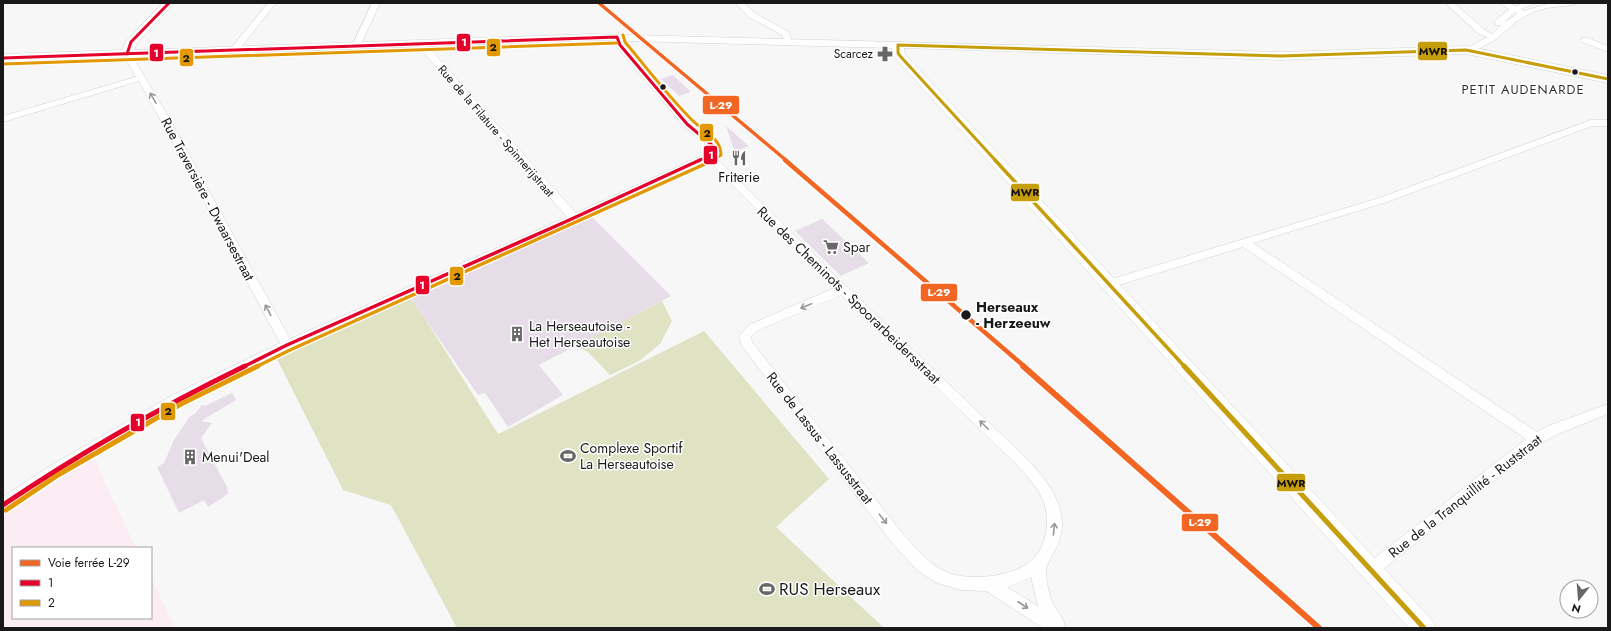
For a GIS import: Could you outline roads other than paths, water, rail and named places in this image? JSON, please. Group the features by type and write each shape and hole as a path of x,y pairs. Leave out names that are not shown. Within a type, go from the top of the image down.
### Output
{"main road":[{"path":"127,54 131,42 169,3"},
{"path":"3,58 617,37 1281,56 1466,50 1608,79"},
{"path":"898,45 900,57 1424,628"}],"street":[{"path":"235,49 272,3"},
{"path":"356,46 376,3"},
{"path":"739,3 752,15 786,34 788,42"},
{"path":"1450,3 1489,35"},
{"path":"1502,3 1523,13"},
{"path":"1466,50 1477,45 1489,35 1514,9 1533,3"},
{"path":"1489,35 1523,13 1538,7 1573,3"},
{"path":"3,505 55,470 178,399 287,345 710,157 715,153 716,150 713,146 687,124 666,100 620,45 617,37"},
{"path":"1585,40 1608,49"},
{"name":"Rue de la Filature - Spinnerijstraat","path":"420,43 574,218"},
{"name":"Rue Traversière - Dwaarsestraat","path":"127,54 170,128 287,345"},
{"path":"3,119 141,78"},
{"path":"1109,284 1398,195 1591,123 1608,123"},
{"name":"Rue des Cheminots - Spoorarbeidersstraat","path":"710,157 841,290 980,421 1039,480 1050,500 1055,518 1055,528 1049,546 1038,564"},
{"path":"1245,243 1536,439"},
{"name":"Rue de Lassus - Lassusstraat","path":"841,290 753,328 745,336 746,343 914,558 930,571 951,580 975,585 990,585"},
{"name":"Rue de la Tranquillité - Ruststraat","path":"1370,570 1536,439 1553,430 1608,409"},
{"path":"990,585 1019,575 1038,564 1040,591 1049,614 1058,628"},
{"path":"990,585 1020,602 1058,628"}],"rail line":[{"name":"L-29","path":"599,3 782,156 962,312 1319,628"}],"place":[{"name":"Scarcez","path":"885,54"},
{"name":"Friterie","path":"739,158"},
{"name":"Spar","path":"831,247"},
{"name":"Herseaux - Herzeeuw","path":"966,315"},
{"name":"La Herseautoise - Het Herseautoise","path":"517,334"},
{"name":"Complexe Sportif La Herseautoise","path":"568,456"},
{"name":"Menui'Deal","path":"190,457"},
{"name":"RUS Herseaux","path":"767,589"}],"district":[{"name":"PETIT AUDENARDE","path":"1523,89"}]}
